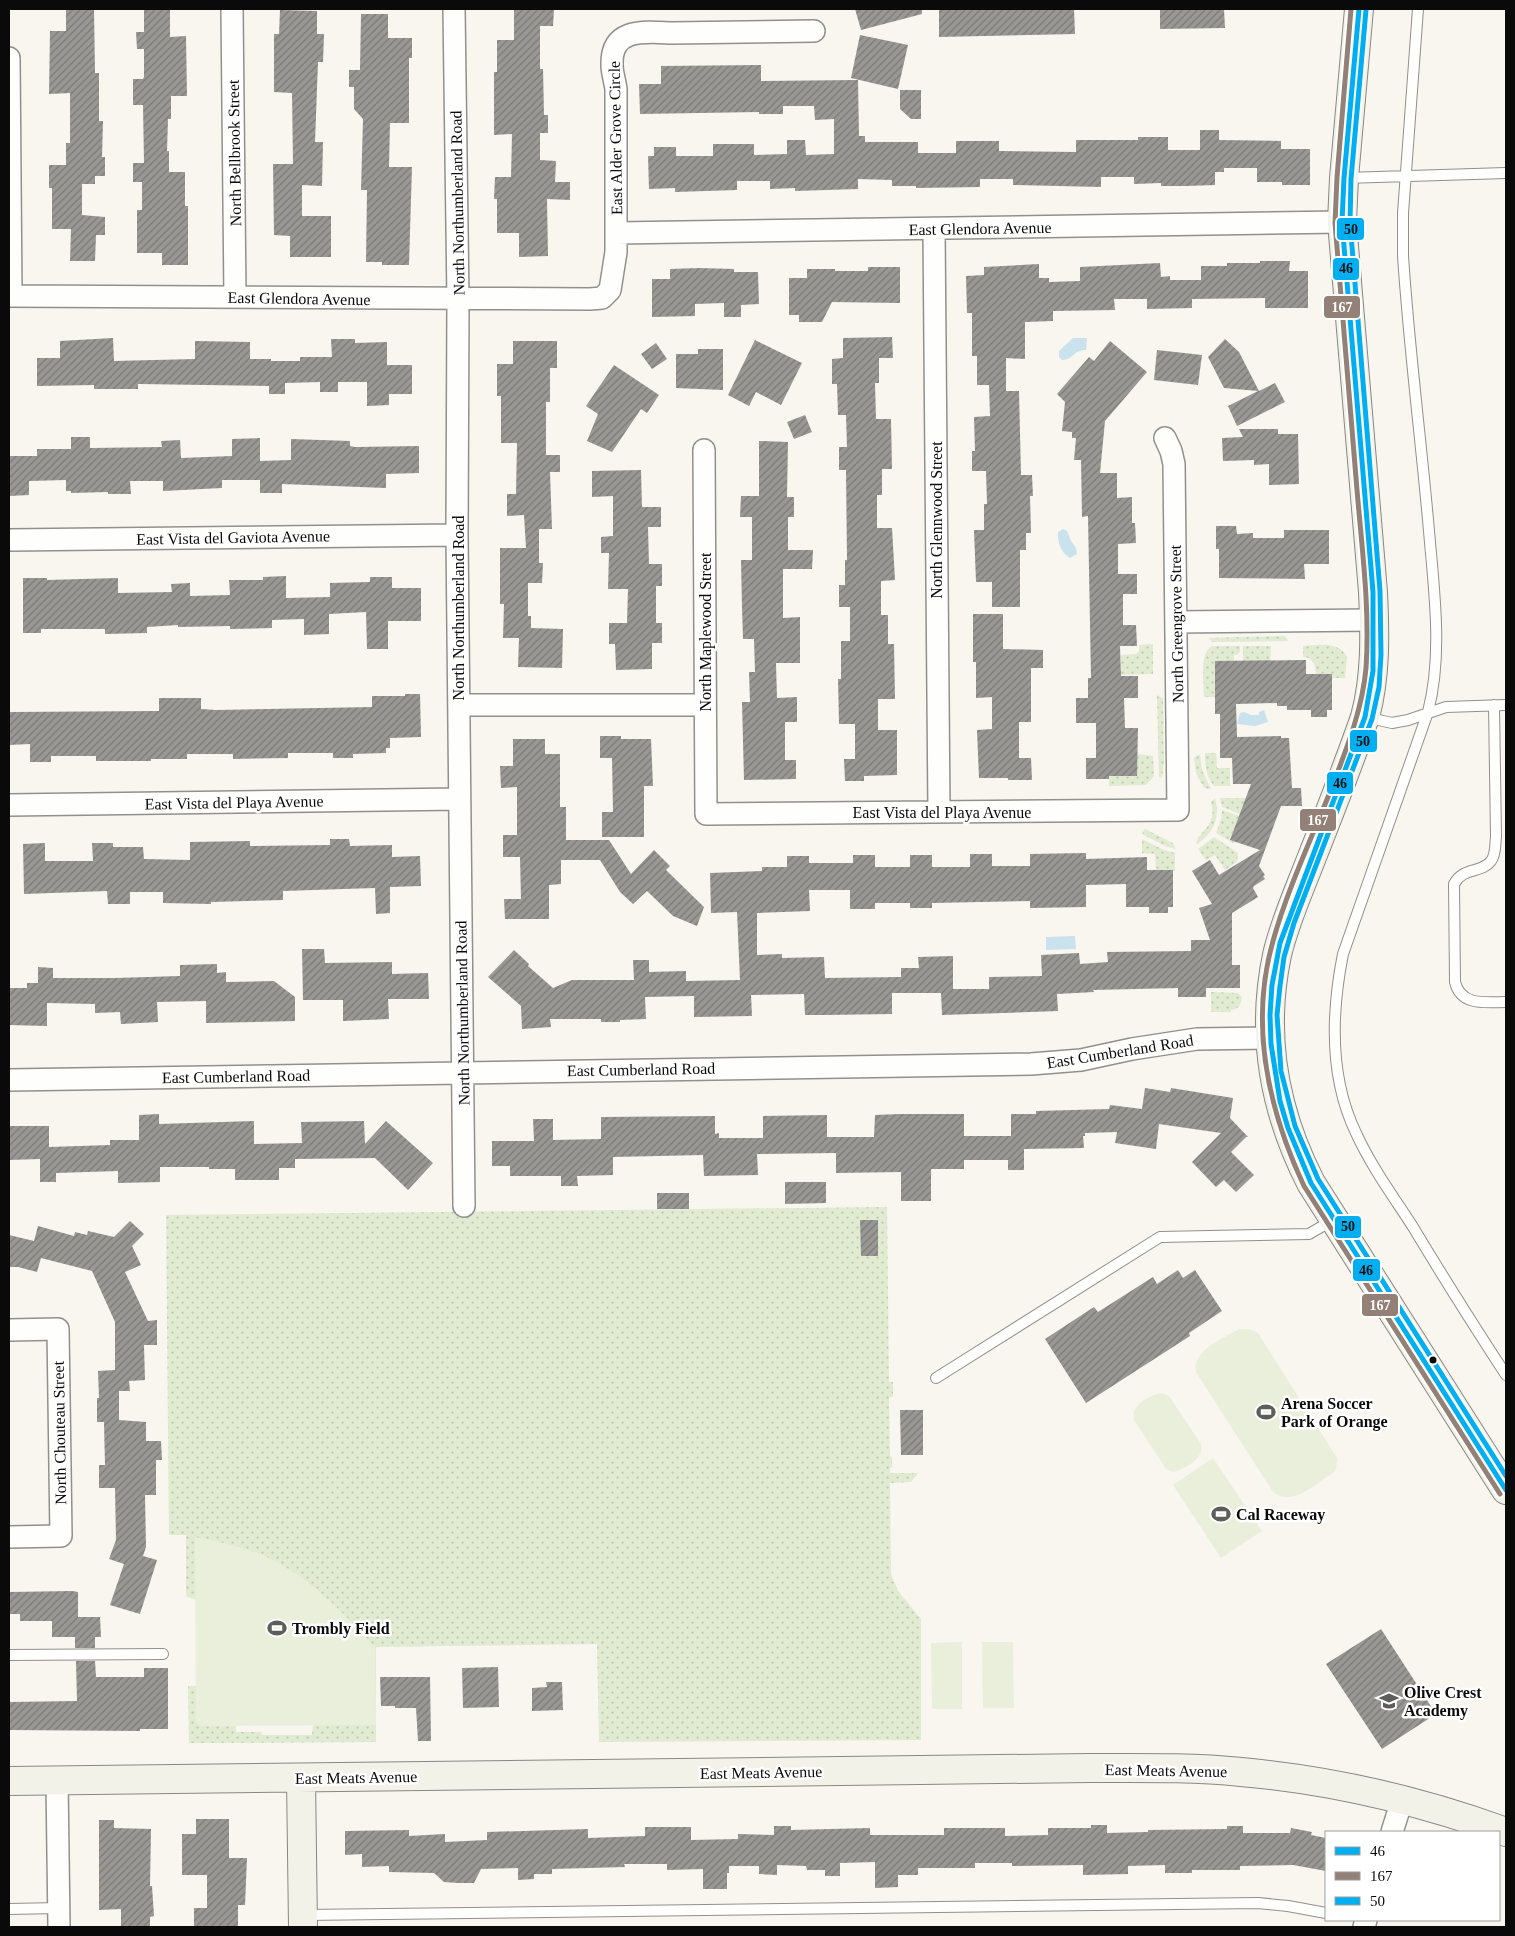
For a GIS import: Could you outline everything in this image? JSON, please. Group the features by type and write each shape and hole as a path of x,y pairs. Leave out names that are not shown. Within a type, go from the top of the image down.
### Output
{"street":[{"name":"North Bellbrook Street","path":"232,9 235,297"},
{"name":"North Northumberland Road","path":"454,9 458,300 457,535 464,1206"},
{"path":"1359,9 1344,178 1342,222 1374,620 1371,691 1365,717 1282,937 1273,978 1270,1038 1275,1084 1280,1108 1297,1157 1311,1183 1506,1490"},
{"name":"East Alder Grove Circle","path":"590,300 602,298 610,290 616,252 616,89 612,66 614,49 624,37 648,31 672,33 814,31"},
{"path":"9,58 10,296"},
{"name":"East Glendora Avenue","path":"617,234 1342,222"},
{"name":"North Glennwood Street","path":"934,228 939,812"},
{"name":"East Glendora Avenue","path":"10,296 590,300"},
{"name":"North Greengrove Street","path":"1165,438 1174,464 1178,810"},
{"name":"North Maplewood Street","path":"704,450 706,814"},
{"name":"East Vista del Gaviota Avenue","path":"9,540 457,535"},
{"path":"1176,622 1374,620"},
{"path":"459,705 705,705"},
{"name":"East Vista del Playa Avenue","path":"9,805 460,799"},
{"name":"East Vista del Playa Avenue","path":"706,814 1178,810"},
{"name":"East Cumberland Road","path":"9,1080 1031,1064 1081,1060 1132,1049 1197,1039 1270,1038"},
{"name":"North Chouteau Street","path":"9,1330 58,1329 61,1536 9,1537"},
{"name":"East Meats Avenue","path":"9,1782 1163,1768 1278,1776 1354,1789 1504,1826"},
{"path":"301,1778 303,1921"},
{"path":"57,1781 59,1918"},
{"path":"1392,1831 1402,1800"}],"lane":[{"path":"1418,9 1406,176 1403,256 1435,602 1435,678 1428,712 1343,954 1334,1020 1334,1044 1337,1071 1347,1112 1367,1156 1504,1370"},
{"path":"1344,178 1506,173"},
{"path":"1494,705 1496,837 1491,861 1462,874 1454,884 1455,982 1456,989 1468,1000 1476,1002 1506,1002"},
{"path":"1365,717 1392,723 1456,706 1506,705"},
{"path":"936,1378 1160,1237 1309,1234 1334,1219"},
{"path":"9,1655 163,1654"},
{"path":"303,1921 1258,1904 1288,1906 1325,1913"},
{"path":"9,1909 59,1918"}],"green space":[{"path":"1285,636 1288,641 1212,642 1209,638"},
{"path":"1153,644 1153,674 1117,675 1117,671 1121,670 1121,655 1136,654 1139,651 1139,645"},
{"path":"1328,645 1339,648 1347,657 1345,678 1332,678 1332,674 1316,674 1314,663 1309,658 1303,657 1303,646"},
{"path":"1212,646 1240,646 1240,652 1234,655 1234,661 1215,697 1204,697 1205,655"},
{"path":"1243,646 1271,646 1270,665 1266,661 1243,661"},
{"path":"1157,695 1163,698 1164,762 1162,778 1159,777"},
{"path":"1205,753 1216,753 1217,768 1230,768 1230,786 1214,786 1206,771"},
{"path":"1137,754 1153,756 1154,776 1146,785 1109,786 1109,776 1137,776"},
{"path":"1200,754 1202,770 1211,789 1204,788 1196,773 1194,758"},
{"path":"1215,798 1217,812 1214,825 1207,836 1196,845 1197,840 1210,823 1212,818 1211,802"},
{"path":"1220,798 1246,798 1240,814 1222,807"},
{"path":"1222,810 1239,816 1230,840 1235,842 1233,843 1216,833"},
{"path":"1145,829 1173,843 1176,849 1165,846 1142,834"},
{"path":"1214,837 1238,853 1237,862 1225,870 1215,855 1206,860 1198,849"},
{"path":"1142,839 1164,850 1175,853 1175,871 1156,870 1155,854 1142,853"},
{"path":"1211,992 1238,993 1242,997 1238,1008 1231,1010 1231,1012 1211,1012"},
{"path":"887,1207 889,1382 893,1382 893,1397 889,1397 890,1456 892,1457 890,1473 918,1473 911,1482 890,1483 891,1574 898,1591 921,1619 921,1740 599,1742 597,1644 376,1647 376,1742 189,1743 188,1686 196,1686 196,1720 201,1726 236,1726 236,1732 261,1732 262,1735 312,1735 313,1725 196,1645 196,1600 186,1596 186,1535 169,1535 166,1215"},
{"name":"Arena Soccer Park of Orange","path":"1239,1329 1249,1329 1258,1333 1337,1458 1336,1469 1333,1473 1312,1488 1296,1496 1280,1496 1273,1492 1196,1372 1198,1358 1203,1352 1217,1341"},
{"path":"1162,1393 1169,1396 1201,1444 1200,1454 1194,1462 1174,1472 1166,1469 1134,1420 1135,1410 1142,1402"},
{"name":"Cal Raceway","path":"1213,1458 1262,1531 1221,1558 1173,1485"},
{"name":"Trombly Field","path":"195,1537 242,1548 260,1554 284,1566 313,1586 351,1622 375,1647 376,1725 201,1726 196,1720"},
{"path":"962,1642 962,1709 932,1709 931,1643"},
{"path":"982,1642 1013,1642 1014,1708 983,1708"}],"water":[{"path":"1073,338 1087,338 1086,350 1078,352 1066,360 1062,360 1059,357 1059,351"},
{"path":"1063,529 1067,531 1076,548 1077,554 1070,558 1062,550 1058,540 1058,532"},
{"path":"1264,710 1268,722 1255,726 1237,724 1240,713 1259,715 1259,712"},
{"path":"1075,936 1076,949 1046,950 1046,937"}],"building":[{"path":"94,9 95,73 99,73 99,121 103,121 102,157 105,157 105,176 95,176 95,184 82,184 82,215 105,217 105,235 96,235 95,261 70,261 71,229 52,229 52,188 49,188 49,165 66,165 66,143 70,143 70,93 49,94 50,31 66,31 66,10"},
{"path":"144,9 170,9 170,37 186,36 187,96 171,96 171,119 168,119 167,151 169,151 169,172 185,172 185,206 188,206 188,265 162,265 162,253 137,253 137,210 142,210 142,182 133,182 133,163 144,163 143,105 133,105 133,79 143,79 144,77 144,49 137,49 136,32 144,32"},
{"path":"514,9 554,9 553,26 540,26 540,69 543,69 544,115 548,115 548,133 540,133 540,160 556,161 555,182 570,182 570,200 547,199 548,256 519,257 519,233 497,233 497,199 494,199 495,177 511,177 512,134 494,135 494,72 497,72 497,40 514,40"},
{"path":"855,9 922,9 922,14 861,30"},
{"path":"939,9 1074,9 1075,34 939,37"},
{"path":"1160,9 1224,9 1225,28 1160,29"},
{"path":"280,10 317,11 317,34 324,34 323,62 318,62 315,142 323,142 322,186 302,185 302,216 331,216 331,257 290,257 290,236 274,235 273,164 293,164 292,93 274,92 274,34 279,34"},
{"path":"361,14 388,14 388,38 412,38 412,58 409,58 409,123 390,123 389,167 412,167 409,265 382,265 382,262 366,262 367,190 361,190 363,119 354,109 354,87 349,87 349,70 360,70"},
{"path":"860,35 908,45 898,89 851,78"},
{"path":"761,65 761,81 858,80 859,136 865,136 865,142 918,142 918,153 956,153 956,141 999,141 999,151 1076,152 1076,140 1138,140 1138,137 1168,137 1168,150 1200,150 1200,130 1219,130 1219,140 1281,141 1281,149 1310,149 1310,185 1282,185 1282,182 1257,182 1257,168 1224,168 1224,172 1215,172 1215,185 1161,186 1161,183 1134,184 1134,177 1101,177 1101,187 1013,185 1013,179 980,179 980,187 916,188 916,186 892,186 892,180 858,179 858,189 795,191 795,188 770,189 770,181 737,181 737,190 675,192 675,188 649,189 648,156 654,156 654,147 676,147 676,156 713,156 713,144 754,144 754,155 787,154 787,140 805,140 806,155 834,154 834,119 815,120 814,106 783,106 783,114 759,114 759,112 640,114 639,84 661,84 661,66"},
{"path":"900,90 921,90 921,119 911,119 900,109"},
{"path":"1260,261 1290,261 1289,271 1308,271 1308,308 1265,308 1265,298 1192,299 1192,308 1147,309 1147,299 1114,299 1115,310 1053,311 1053,321 1025,322 1025,359 1006,358 1006,391 1019,391 1021,475 1032,475 1033,496 1030,496 1031,533 1026,533 1026,550 1020,550 1020,607 992,607 992,582 976,582 974,530 984,530 984,504 987,504 986,471 972,471 972,451 975,451 974,417 990,416 989,385 977,385 977,356 972,356 972,313 967,313 966,276 984,275 984,267 1039,264 1039,278 1049,278 1049,282 1080,281 1080,267 1160,263 1161,277 1170,276 1170,280 1201,280 1201,266 1227,266 1227,263 1260,263"},
{"path":"868,267 900,267 900,303 832,302 822,322 799,322 799,315 789,315 789,278 807,278 807,269 868,271"},
{"path":"670,269 734,269 734,272 758,272 759,304 741,305 741,317 724,317 724,303 695,304 695,316 652,317 652,279 670,279"},
{"path":"892,337 893,358 879,358 879,383 875,383 876,419 891,419 892,469 882,469 882,495 877,495 877,528 892,528 895,580 881,581 881,615 888,615 888,644 894,644 895,699 878,699 878,730 897,730 897,775 864,776 864,781 845,781 844,759 855,759 855,724 839,724 838,679 841,679 841,641 850,641 850,607 839,607 839,585 845,585 845,560 847,560 846,470 839,470 839,447 847,447 846,415 838,415 837,384 832,384 832,359 843,358 843,338"},
{"path":"113,338 114,361 195,359 195,341 250,342 250,359 271,359 271,361 300,361 300,357 332,357 331,339 355,339 355,343 387,342 387,365 412,365 412,394 389,394 389,405 367,406 367,382 338,382 338,392 320,392 320,382 285,383 285,394 269,394 269,386 138,384 138,389 94,389 94,385 37,386 37,358 60,358 60,341"},
{"path":"1225,339 1239,352 1259,391 1275,383 1285,402 1237,426 1228,406 1258,391 1224,388 1208,357"},
{"path":"755,340 802,363 781,405 756,392 749,406 728,395"},
{"path":"513,341 557,341 557,368 550,368 550,402 546,402 546,455 560,455 560,472 550,472 552,529 539,529 539,563 543,563 542,583 528,583 528,616 531,616 531,628 563,629 562,668 518,667 519,638 503,638 504,604 500,604 500,548 526,548 524,515 507,516 507,494 516,494 517,443 501,443 501,396 497,396 497,364 513,364"},
{"path":"1110,341 1147,372 1105,421 1100,473 1117,473 1117,498 1132,497 1132,523 1135,523 1136,543 1118,544 1118,574 1137,574 1137,594 1123,594 1123,625 1136,625 1137,646 1120,646 1121,676 1138,676 1138,698 1124,698 1125,728 1138,728 1137,776 1109,776 1109,779 1086,779 1086,758 1096,758 1096,723 1076,723 1076,698 1088,698 1088,678 1091,678 1088,516 1082,517 1081,460 1074,460 1076,438 1072,438 1072,432 1062,431 1065,402 1057,394 1089,357 1094,361"},
{"path":"656,343 667,359 652,369 641,354"},
{"path":"698,349 723,349 723,390 676,388 676,354 698,354"},
{"path":"1157,350 1202,355 1198,385 1154,380"},
{"path":"614,365 659,395 647,413 641,409 612,452 587,441 598,414 586,406"},
{"path":"805,415 812,432 794,439 787,422"},
{"path":"1239,429 1278,429 1278,434 1298,434 1299,484 1269,485 1269,464 1254,465 1254,460 1223,461 1222,438 1243,437"},
{"path":"71,437 90,437 90,448 162,447 161,441 180,440 181,458 232,456 232,439 260,438 260,461 291,460 291,439 350,441 350,446 355,447 419,446 419,473 386,474 386,488 282,484 282,493 260,493 260,480 222,480 222,488 163,491 163,481 130,481 131,494 108,494 108,492 71,493 71,491 66,491 66,480 29,481 29,495 9,496 9,456 37,456 37,449 71,449"},
{"path":"759,441 788,442 787,497 794,497 794,517 788,517 788,550 813,550 812,569 783,569 783,618 800,617 800,663 776,663 777,698 797,697 797,722 785,722 785,760 796,760 796,779 744,780 742,702 750,702 749,672 755,672 754,639 743,639 741,560 752,560 752,517 740,517 741,496 759,496"},
{"path":"641,470 642,507 661,507 661,527 648,527 649,564 662,564 662,586 656,586 656,623 662,623 662,643 652,643 652,669 616,670 615,644 609,644 609,623 627,623 628,589 608,589 609,553 601,553 601,537 613,536 613,496 592,497 592,471"},
{"path":"1216,526 1236,526 1237,534 1253,533 1253,538 1284,538 1284,530 1329,530 1329,564 1304,564 1305,579 1219,578 1219,549 1216,549"},
{"path":"286,576 286,598 330,597 330,583 370,582 370,577 392,577 392,588 421,588 421,621 388,621 388,649 367,649 366,612 329,614 329,634 304,635 304,619 272,620 272,628 230,629 230,626 178,627 178,625 147,627 147,633 105,634 105,629 41,629 41,633 23,633 23,578 47,578 47,580 118,578 118,593 172,592 171,584 190,583 190,596 230,595 229,580 263,580 263,577"},
{"path":"973,614 1003,614 1003,649 1043,650 1043,668 1031,668 1031,722 1019,722 1019,758 1031,758 1032,780 979,778 977,730 992,729 992,697 976,698 976,662 973,662"},
{"path":"1306,660 1306,674 1332,674 1332,710 1327,710 1327,717 1311,717 1311,710 1287,710 1287,706 1277,706 1277,703 1236,704 1237,737 1281,736 1281,738 1289,738 1292,788 1301,788 1302,806 1281,806 1259,866 1265,875 1263,876 1265,879 1253,888 1258,897 1232,913 1232,965 1240,965 1240,988 1206,988 1206,997 1178,997 1178,988 1093,990 1094,992 1057,994 1058,1011 942,1015 941,993 892,993 892,1014 825,1015 805,1015 804,994 751,995 752,1016 694,1017 694,996 645,997 646,1019 601,1022 601,1019 550,1019 551,1027 522,1029 521,1006 488,977 514,950 529,964 528,966 553,988 572,980 634,980 633,960 649,960 649,972 686,971 686,981 740,980 737,912 711,913 710,873 762,871 762,867 787,867 787,856 809,856 809,863 853,863 853,855 875,855 875,867 910,867 910,855 932,855 932,867 970,867 970,854 992,854 992,866 1030,866 1030,854 1086,853 1086,859 1147,857 1147,870 1173,870 1173,907 1168,907 1168,913 1149,913 1149,907 1126,907 1126,884 1086,885 1086,907 1030,908 1030,901 932,903 932,908 910,908 910,903 875,903 875,909 850,909 850,890 809,890 810,911 757,913 757,955 782,954 782,958 824,957 825,978 901,977 901,968 919,968 918,957 953,956 953,989 989,989 989,977 1042,976 1041,955 1079,953 1080,964 1108,962 1107,952 1191,951 1191,940 1210,940 1199,908 1212,904 1192,871 1210,860 1219,875 1260,850 1230,840 1251,784 1233,784 1232,758 1220,758 1220,714 1215,714 1215,661"},
{"path":"405,694 420,694 421,737 390,738 390,748 386,748 386,753 353,754 353,758 333,758 333,753 288,753 288,758 233,759 233,754 187,754 187,759 151,759 151,761 96,761 96,756 51,756 51,762 30,762 30,744 9,745 9,712 159,711 159,698 201,698 201,709 216,710 372,707 372,696 405,696"},
{"path":"600,736 621,736 621,739 651,739 653,786 644,786 644,837 602,837 602,812 613,812 612,758 600,758"},
{"path":"513,739 545,739 545,754 560,754 560,807 566,807 566,840 609,840 631,874 654,850 670,866 666,870 704,907 697,926 673,916 647,891 633,904 620,892 600,860 561,860 561,884 549,885 549,919 505,919 504,899 521,899 520,857 503,857 503,835 517,835 517,787 501,788 500,766 513,766"},
{"path":"330,839 349,839 350,846 392,845 392,857 420,856 421,886 390,887 390,913 376,914 375,888 283,891 283,900 211,902 211,904 163,903 163,892 130,892 130,904 108,904 107,891 24,894 23,844 45,843 45,861 93,861 92,843 113,843 113,847 143,847 144,859 190,860 190,842 250,841 250,846 330,845"},
{"path":"302,949 324,949 325,963 392,962 392,974 428,973 429,999 388,999 389,1019 343,1021 343,1000 303,1000"},
{"path":"217,964 217,973 226,972 226,982 274,981 295,997 295,1021 206,1023 206,1001 157,1002 158,1022 121,1024 120,1012 95,1013 95,1004 47,1003 47,1026 9,1025 9,988 27,988 27,983 38,983 38,967 53,968 53,978 115,978 180,976 180,965"},
{"path":"1145,1088 1170,1092 1171,1088 1233,1098 1230,1118 1248,1137 1231,1152 1254,1175 1236,1192 1224,1180 1216,1187 1192,1162 1221,1133 1159,1124 1156,1149 1115,1143 1117,1132 1085,1133 1085,1136 1083,1136 1084,1148 1024,1149 1024,1170 1008,1170 1008,1160 964,1160 964,1169 931,1169 931,1201 901,1201 901,1172 836,1173 836,1153 757,1154 758,1175 704,1176 703,1155 613,1157 613,1175 577,1176 578,1186 561,1186 561,1176 510,1176 510,1166 492,1166 492,1141 534,1141 533,1119 553,1119 553,1140 601,1139 601,1117 715,1116 715,1134 719,1133 719,1138 763,1138 763,1116 827,1115 827,1137 874,1137 875,1115 964,1114 964,1136 1011,1136 1011,1114 1036,1114 1036,1111 1109,1109 1110,1105 1142,1109"},
{"path":"159,1114 159,1124 254,1121 254,1144 302,1143 301,1122 364,1121 365,1144 386,1121 433,1163 408,1190 375,1158 295,1159 295,1168 279,1168 279,1180 235,1180 235,1169 160,1167 160,1182 118,1183 118,1171 56,1173 56,1182 40,1182 40,1159 9,1160 9,1126 49,1126 49,1147 110,1145 110,1140 139,1140 139,1115"},
{"path":"785,1182 826,1182 826,1203 785,1204"},
{"path":"657,1193 689,1193 689,1209 657,1209"},
{"path":"860,1220 878,1220 878,1256 861,1256"},
{"path":"130,1221 144,1234 132,1246 141,1265 125,1272 148,1321 157,1320 157,1345 144,1345 145,1380 129,1381 130,1391 119,1391 119,1420 146,1422 146,1441 161,1441 162,1460 156,1460 156,1495 145,1495 146,1547 143,1556 157,1560 140,1614 110,1605 124,1564 109,1559 116,1540 115,1488 99,1488 99,1465 105,1465 104,1422 97,1422 97,1398 99,1398 98,1371 115,1370 115,1322 92,1271 41,1258 37,1272 18,1267 9,1267 9,1235 34,1241 38,1226 74,1236 75,1232 87,1235 88,1231 114,1237"},
{"path":"1178,1270 1183,1278 1195,1270 1222,1311 1189,1333 1190,1336 1086,1403 1045,1339 1094,1307 1098,1312 1153,1277 1157,1284"},
{"path":"900,1410 923,1410 923,1455 901,1455"},
{"path":"9,1592 78,1592 78,1617 100,1617 101,1637 95,1637 95,1648 75,1648 75,1637 52,1637 52,1621 20,1621 20,1614 9,1614"},
{"name":"Olive Crest Academy","path":"1381,1629 1436,1714 1382,1749 1326,1664"},
{"path":"76,1661 95,1661 96,1677 144,1677 144,1668 168,1668 168,1729 140,1729 140,1731 9,1730 9,1702 77,1701"},
{"path":"498,1667 499,1707 463,1708 462,1668"},
{"path":"380,1677 430,1677 431,1741 418,1741 416,1708 381,1706"},
{"path":"546,1682 562,1682 563,1710 532,1711 532,1688 547,1687"},
{"path":"196,1819 229,1819 229,1858 247,1858 245,1905 238,1905 238,1927 194,1926 194,1908 207,1908 207,1875 182,1875 182,1834 196,1834"},
{"path":"99,1820 114,1820 114,1828 151,1829 150,1886 152,1886 154,1916 150,1917 150,1927 121,1927 121,1909 99,1910"},
{"path":"1091,1825 1107,1825 1107,1833 1148,1832 1148,1830 1227,1829 1227,1826 1243,1826 1243,1833 1290,1833 1291,1828 1312,1832 1311,1835 1325,1838 1325,1871 1293,1865 1240,1866 1240,1870 1192,1870 1192,1873 1165,1873 1165,1865 1128,1866 1128,1874 1083,1875 1083,1865 1012,1866 1012,1863 975,1863 975,1868 918,1868 918,1875 898,1875 898,1887 875,1888 875,1862 840,1863 840,1876 825,1876 825,1870 807,1870 806,1866 777,1865 777,1875 759,1874 759,1866 729,1866 727,1889 703,1889 703,1869 667,1870 667,1864 624,1864 625,1867 552,1869 552,1874 534,1874 534,1879 518,1880 518,1868 481,1869 474,1883 458,1883 444,1882 434,1873 389,1872 389,1866 362,1867 362,1854 345,1855 345,1831 409,1830 409,1836 445,1834 445,1842 487,1840 487,1832 588,1829 588,1838 645,1836 645,1827 691,1827 691,1840 738,1839 738,1834 774,1835 774,1826 791,1826 791,1830 870,1828 870,1835 944,1835 944,1828 1005,1828 1005,1836 1048,1835 1048,1828 1091,1828"}],"transit line":[{"name":"167","path":"1351,9 1335,223 1365,579 1366,668 1361,701 1352,734 1292,886 1273,941 1266,972 1263,1004 1266,1066 1272,1097 1281,1127 1291,1157 1304,1186 1500,1494"},
{"name":"46","path":"1359,9 1344,178 1342,222 1373,592 1373,671 1365,717 1280,943 1272,985 1271,1044 1280,1101 1288,1128 1311,1183 1506,1490"},
{"name":"50","path":"1366,10 1351,179 1350,222 1380,591 1381,655 1379,687 1372,719 1294,923 1284,957 1277,1015 1281,1071 1295,1126 1318,1179 1506,1476"}],"place":[{"name":"Arena Soccer Park of Orange","path":"1266,1412"},
{"name":"Cal Raceway","path":"1221,1514"},
{"name":"Trombly Field","path":"277,1628"},
{"name":"Olive Crest Academy","path":"1389,1701"}]}
